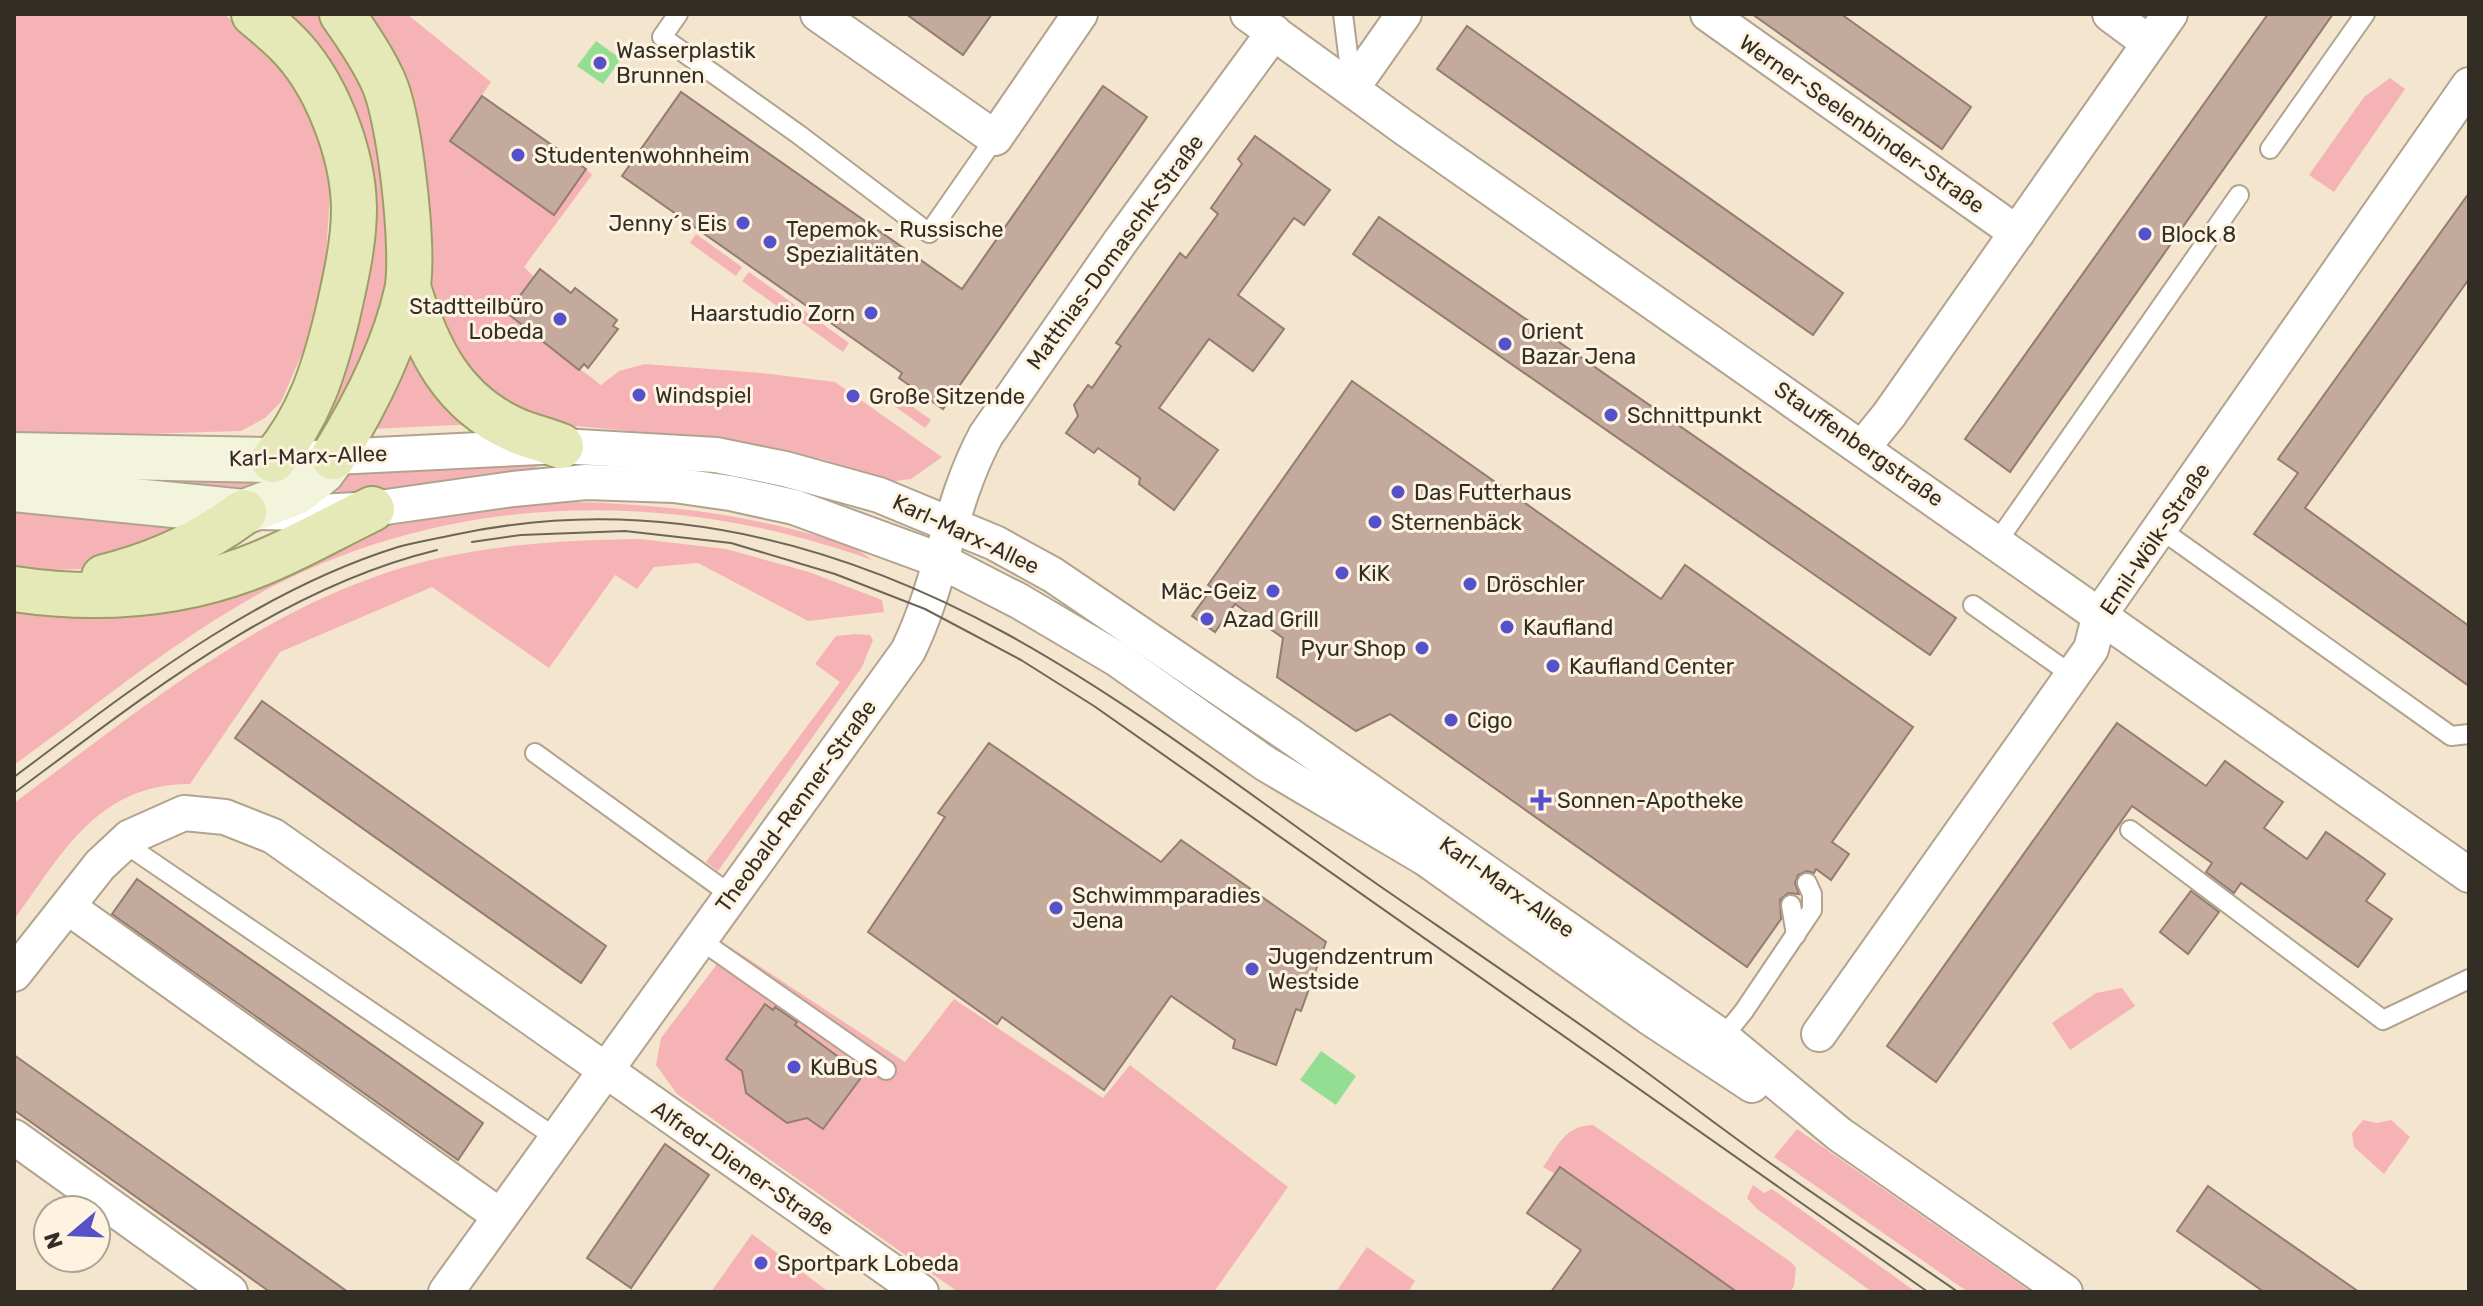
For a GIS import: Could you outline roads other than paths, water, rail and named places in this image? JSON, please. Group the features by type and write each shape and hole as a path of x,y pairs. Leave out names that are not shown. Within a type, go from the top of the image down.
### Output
{"main road":[{"path":"254,14 288,44 319,86 337,124 349,167 354,209 343,291 323,367 307,413 273,460"},
{"path":"14,587 103,577 145,567 201,541 244,512 295,493 322,472 333,457 385,357 398,326 408,287 408,228 397,136 385,84 342,14"},
{"path":"408,287 426,342 463,395 488,416 515,430 561,446"},
{"name":"Karl-Marx-Allee","path":"14,455 273,460"},
{"name":"Karl-Marx-Allee","path":"14,489 244,512"},
{"path":"14,587 56,595 111,596 162,591 215,579 271,559 372,509"}],"street":[{"path":"818,14 995,138 1080,14"},
{"path":"1352,88 1404,14"},
{"name":"Werner-Seelenbinder-Straße","path":"1708,14 2017,233"},
{"path":"2110,14 2149,43"},
{"path":"1863,447 1889,415 2170,14"},
{"name":"Stauffenbergstraße","path":"1261,23 2469,875"},
{"name":"Matthias-Domaschk-Straße","path":"950,523 970,465 986,435 1120,242 1261,23"},
{"name":"Emil-Wölk-Straße","path":"1819,1034 2091,649 2100,614 2469,85"},
{"name":"Karl-Marx-Allee","path":"273,460 561,446 662,450 750,461 879,495 995,543 1065,583 1298,741 1714,1047 2065,1292"},
{"name":"Karl-Marx-Allee","path":"244,512 304,513 372,509 586,482 674,485 794,507 939,560 1019,601 1117,659 1266,764 1425,858 1714,1047"},
{"name":"Theobald-Renner-Straße","path":"446,1292 908,651 925,609 950,523"},
{"path":"14,974 100,865 130,837 184,813 225,817 273,836 605,1071"},
{"path":"68,907 500,1216"},
{"name":"Alfred-Diener-Straße","path":"605,1071 921,1292"},
{"path":"14,1137 230,1292"}],"lane":[{"path":"678,14 662,37 929,233 995,138"},
{"path":"1343,14 1352,88"},
{"path":"2270,149 2365,14"},
{"path":"1997,542 2239,195"},
{"path":"2160,529 2451,736 2469,734"},
{"path":"1973,605 2072,675"},
{"path":"535,753 731,895"},
{"path":"2130,830 2383,1020 2469,979"},
{"path":"124,843 543,1129"},
{"path":"1714,1047 1812,910 1812,894 1807,883"},
{"path":"1791,905 1796,935"},
{"path":"699,939 886,1070"}],"tram line":[{"path":"14,777 150,677 245,616 294,589 398,547 525,523 597,519 668,523 737,533 806,550 873,572 940,600 1005,633 1104,692 1582,1026 1787,1175 1958,1292"},
{"path":"472,542 521,535 625,531 731,543 835,574 925,609 1021,660 1094,706 1928,1292"},
{"path":"14,793 163,684 267,619 322,591 378,568 437,550"}],"place":[{"name":"Wasserplastik Brunnen","path":"600,63"},
{"name":"Studentenwohnheim","path":"518,155"},
{"name":"Jenny´s Eis","path":"743,223"},
{"name":"Block 8","path":"2145,234"},
{"name":"Tepemok - Russische Spezialitäten","path":"770,242"},
{"name":"Haarstudio Zorn","path":"871,313"},
{"name":"Stadtteilbüro Lobeda","path":"560,319"},
{"name":"Orient Bazar Jena","path":"1505,344"},
{"name":"Windspiel","path":"639,395"},
{"name":"Große Sitzende","path":"853,396"},
{"name":"Schnittpunkt","path":"1611,415"},
{"name":"Das Futterhaus","path":"1398,492"},
{"name":"Sternenbäck","path":"1375,522"},
{"name":"KiK","path":"1342,573"},
{"name":"Dröschler","path":"1470,584"},
{"name":"Mäc-Geiz","path":"1273,591"},
{"name":"Azad Grill","path":"1207,619"},
{"name":"Kaufland","path":"1507,627"},
{"name":"Pyur Shop","path":"1422,648"},
{"name":"Kaufland Center","path":"1553,666"},
{"name":"Cigo","path":"1451,720"},
{"name":"Sonnen-Apotheke","path":"1541,800"},
{"name":"Schwimmparadies Jena","path":"1056,908"},
{"name":"Jugendzentrum Westside","path":"1252,969"},
{"name":"KuBuS","path":"794,1067"},
{"name":"Sportpark Lobeda","path":"761,1263"}]}
